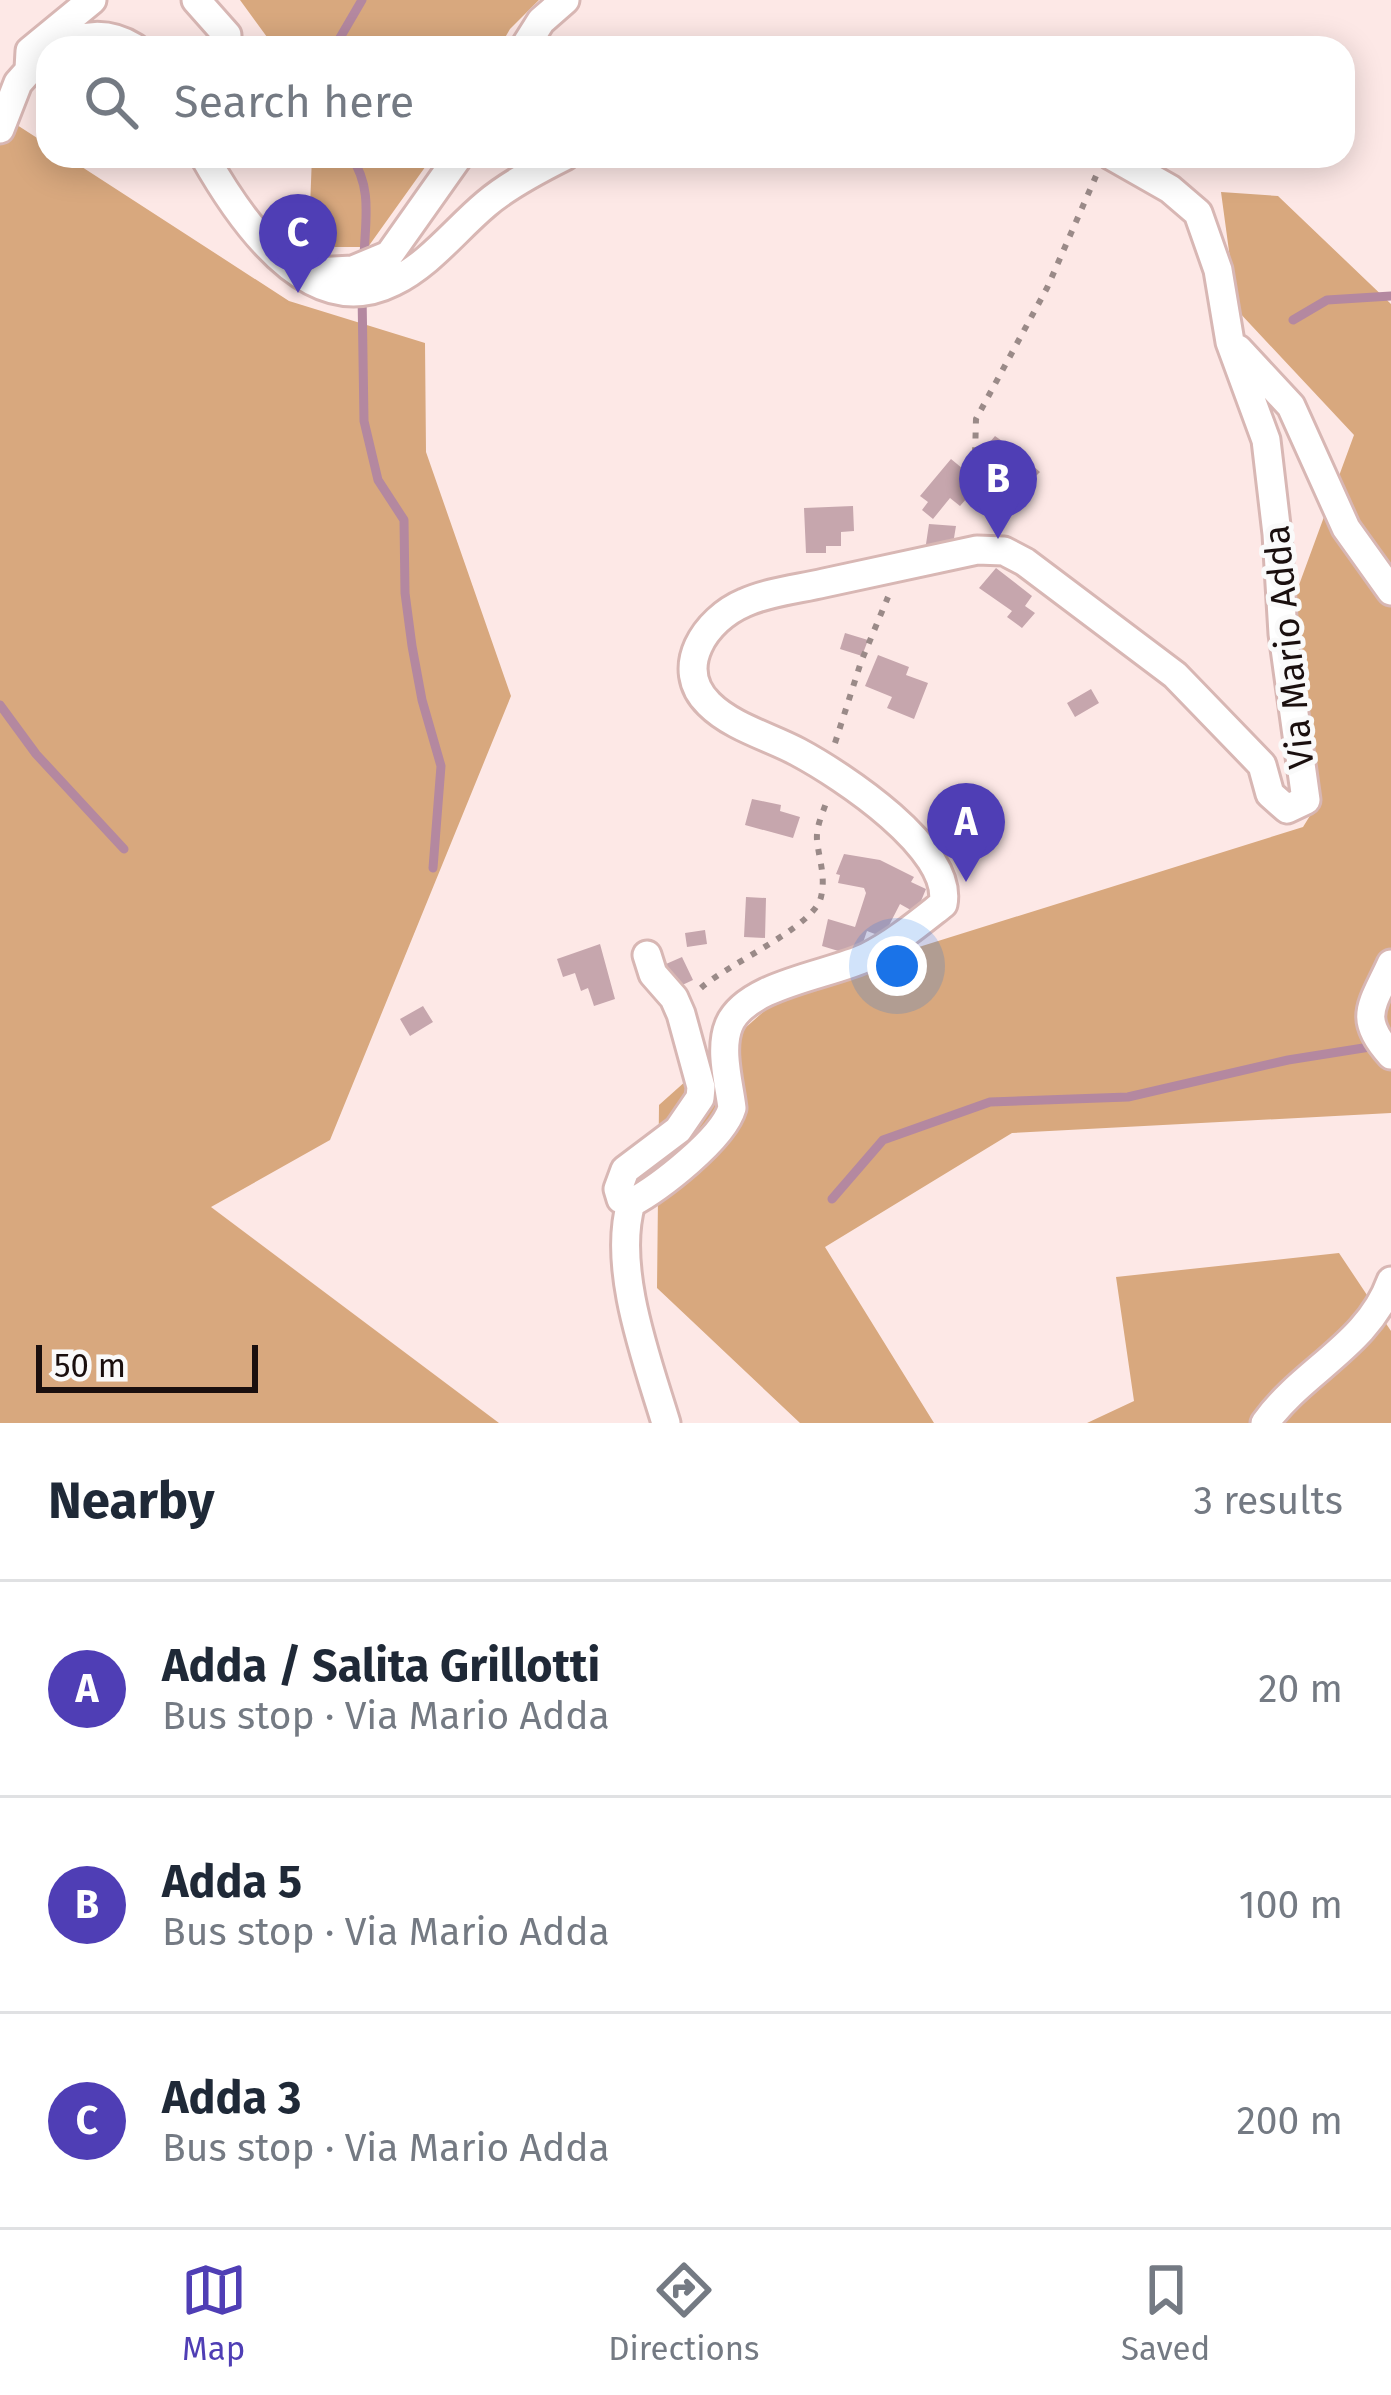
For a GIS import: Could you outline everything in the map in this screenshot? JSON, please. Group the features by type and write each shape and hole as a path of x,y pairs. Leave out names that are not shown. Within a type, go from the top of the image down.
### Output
{"street":[{"path":"48,36 92,0"},
{"path":"196,0 227,35"},
{"path":"532,36 565,0"},
{"path":"0,129 10,98 36,66"},
{"path":"212,168 265,244 315,283 351,290 375,290 396,281 428,259 489,201 545,168"},
{"path":"297,272 353,271 389,256 451,168"},
{"name":"Via Mario Adda","path":"1018,557 1175,675 1262,764 1270,794 1287,809 1306,800 1283,634 1266,440 1231,342 1218,270 1198,213 1170,189 1131,168"},
{"path":"1231,342 1291,406 1346,528 1391,591"},
{"path":"666,1423 635,1311 625,1241 631,1203 693,1155 729,1119 725,1040 728,1026 743,1006 770,991 875,952 944,904 946,893 932,858 883,810 817,763 728,719 704,700 694,660 704,632 725,613 759,597 977,550 1018,557"},
{"path":"631,1203 621,1198 618,1189 625,1169 679,1130 700,1098 701,1087 681,1014 653,974 647,955"},
{"path":"1391,964 1368,1022 1391,1055"},
{"path":"1265,1423 1286,1397 1364,1331 1391,1282"}],"path":[{"path":"1018,557 1016,540 998,523 990,506 984,475 974,456 976,419 1047,288 1102,168"},
{"path":"681,1014 720,971 768,944"}],"shaded area":[{"path":"240,0 539,0 506,36 266,36"},
{"path":"0,114 36,137 36,168 84,168 289,301 425,343 426,452 511,696 330,1140 211,1207 499,1423 0,1423"},
{"path":"312,168 424,168 368,247 335,247 309,234"},
{"path":"1221,192 1278,196 1391,304 1391,1113 1012,1133 825,1247 934,1423 800,1423 657,1288 659,1105 791,987 1303,827 1316,806 1292,604 1354,435 1237,310"},
{"path":"1339,1253 1391,1331 1391,1423 1087,1423 1134,1401 1116,1277"}],"building":[{"path":"995,436 1009,446 991,468 978,456"},
{"path":"951,459 980,483 960,506 950,498 933,519 922,510 928,502 920,496"},
{"path":"1025,459 1040,472 1021,491 1007,478"},
{"path":"853,506 854,531 841,532 841,546 826,546 826,553 806,553 804,508"},
{"path":"929,524 956,526 953,544 926,544"},
{"path":"996,568 1032,596 1025,606 1035,613 1022,628 1007,617 1012,611 979,588"},
{"path":"845,633 868,640 862,656 840,649"},
{"path":"878,655 909,667 906,675 928,683 914,719 887,708 892,697 865,686"},
{"path":"1091,689 1099,703 1075,717 1067,703"},
{"path":"752,799 781,805 780,811 800,817 793,838 745,825"},
{"path":"844,854 880,860 914,877 911,882 926,889 916,913 900,904 883,937 867,931 858,957 822,946 828,919 855,927 866,893 864,888 838,883 840,875 836,874"},
{"path":"746,897 766,898 765,938 744,937"},
{"path":"705,930 707,944 687,947 685,933"},
{"path":"600,944 615,999 594,1006 588,988 581,991 575,973 563,977 557,959"},
{"path":"682,957 693,980 678,987 666,964"},
{"path":"423,1006 433,1022 410,1036 400,1019"}],"waterway":[{"path":"341,36 362,0"},
{"path":"358,168 365,193 364,258"},
{"path":"362,293 364,421 378,480 404,520 405,593 412,646 441,766 433,868"},
{"path":"1293,320 1327,300 1391,296"},
{"path":"0,705 36,754 124,849"},
{"path":"832,1199 883,1140 990,1102 1128,1097 1288,1060 1376,1046"}],"place":[{"name":"Adda 3","path":"298,293"},
{"name":"Adda 5","path":"998,539"},
{"name":"Adda / Salita Grillotti","path":"966,882"}]}
